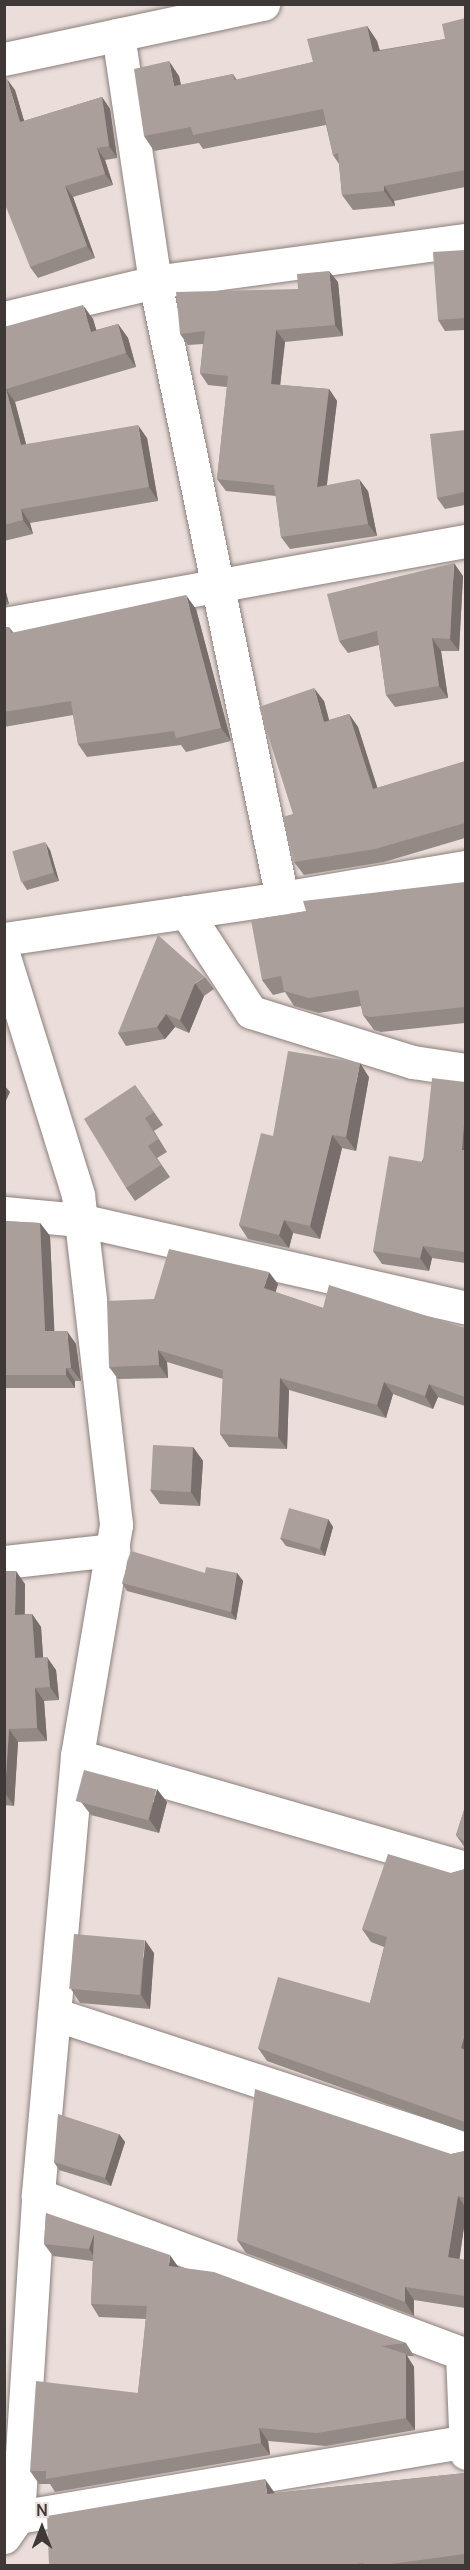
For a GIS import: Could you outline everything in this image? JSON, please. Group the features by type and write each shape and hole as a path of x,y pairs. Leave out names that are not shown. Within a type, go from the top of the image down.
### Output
{"street":[{"path":"4,59 263,4"},
{"path":"118,35 155,282 282,898"},
{"path":"4,318 155,282 465,240"},
{"path":"4,624 216,583 465,540"},
{"path":"4,939 282,898 465,867"},
{"path":"186,912 251,1012 413,1062 465,1070"},
{"path":"4,957 78,1195 116,1525 77,1756 11,2527 465,2441"},
{"path":"4,1213 80,1220 465,1308"},
{"path":"4,1562 113,1550"},
{"path":"77,1756 465,1868"},
{"path":"54,2014 465,2149"},
{"path":"38,2195 464,2354 465,2453"}],"building":[{"path":"465,18 465,170 384,186 384,191 342,195 338,153 333,155 323,109 193,135 191,127 144,136 134,69 169,61 174,86 233,74 234,80 313,62 307,39 367,26 373,52 445,39 442,24"},
{"path":"4,79 7,79 20,122 102,97 109,146 97,148 105,174 65,186 87,246 30,267 4,202"},
{"path":"465,250 465,318 438,320 433,252"},
{"path":"329,271 335,325 276,330 271,384 329,389 317,487 359,479 368,524 281,537 274,485 217,479 228,376 200,373 205,331 180,334 176,292 298,289 297,274"},
{"path":"83,305 91,332 118,324 126,353 6,389 21,445 138,425 149,487 21,509 23,520 4,525 4,327"},
{"path":"465,430 465,492 437,498 430,434"},
{"path":"454,563 450,639 432,638 439,686 386,695 377,631 339,641 327,594"},
{"path":"186,595 221,728 176,738 174,731 78,744 71,701 4,712 4,627 9,627 11,633"},
{"path":"314,688 324,722 349,714 373,789 465,761 465,823 375,849 294,862 283,817 293,814 259,707"},
{"path":"45,842 54,873 21,882 12,851"},
{"path":"465,882 465,1007 370,1017 363,1015 358,990 309,998 284,991 281,976 262,980 251,920 306,911 303,901"},
{"path":"158,935 205,977 195,983 180,1020 166,1014 157,1027 118,1033"},
{"path":"288,1051 360,1063 346,1137 332,1135 310,1226 284,1220 279,1235 239,1225 261,1133 273,1136"},
{"path":"432,1078 465,1082 462,1150 465,1150 465,1252 423,1246 420,1258 373,1251 389,1156 423,1162"},
{"path":"135,1085 154,1112 145,1118 158,1139 148,1146 161,1165 126,1188 84,1119"},
{"path":"4,1221 40,1223 45,1331 67,1331 71,1368 66,1368 66,1375 4,1375"},
{"path":"169,1249 269,1272 264,1288 323,1308 329,1285 465,1328 465,1397 429,1384 425,1396 384,1382 377,1405 280,1378 278,1437 220,1434 223,1370 158,1350 159,1365 109,1367 107,1301 154,1299"},
{"path":"153,1445 193,1447 191,1492 151,1490"},
{"path":"289,1508 328,1519 320,1549 280,1538"},
{"path":"131,1551 205,1573 206,1567 237,1573 231,1612 122,1583"},
{"path":"4,1571 16,1571 15,1615 32,1614 35,1658 47,1657 50,1687 35,1688 37,1728 9,1729 5,1793"},
{"path":"84,1770 156,1789 148,1820 76,1801"},
{"path":"465,1807 465,1842 456,1835"},
{"path":"388,1854 451,1873 465,1869 465,2034 461,2048 465,2050 465,2122 258,2048 278,1977 370,2003 387,1937 362,1929"},
{"path":"74,1934 145,1940 140,1995 69,1989"},
{"path":"255,2089 451,2154 465,2151 465,2198 458,2196 448,2257 465,2260 465,2296 405,2287 405,2302 237,2240"},
{"path":"58,2114 119,2134 105,2178 54,2162"},
{"path":"46,2213 170,2255 169,2266 214,2272 406,2343 381,2346 406,2354 406,2418 317,2433 259,2428 261,2443 46,2479 46,2471 30,2471 36,2381 138,2393 147,2306 91,2304 94,2234 89,2249 44,2244"},
{"path":"465,2473 465,2554 383,2565 364,2565 363,2563 350,2565 49,2565 47,2516 265,2479 267,2494"}]}
